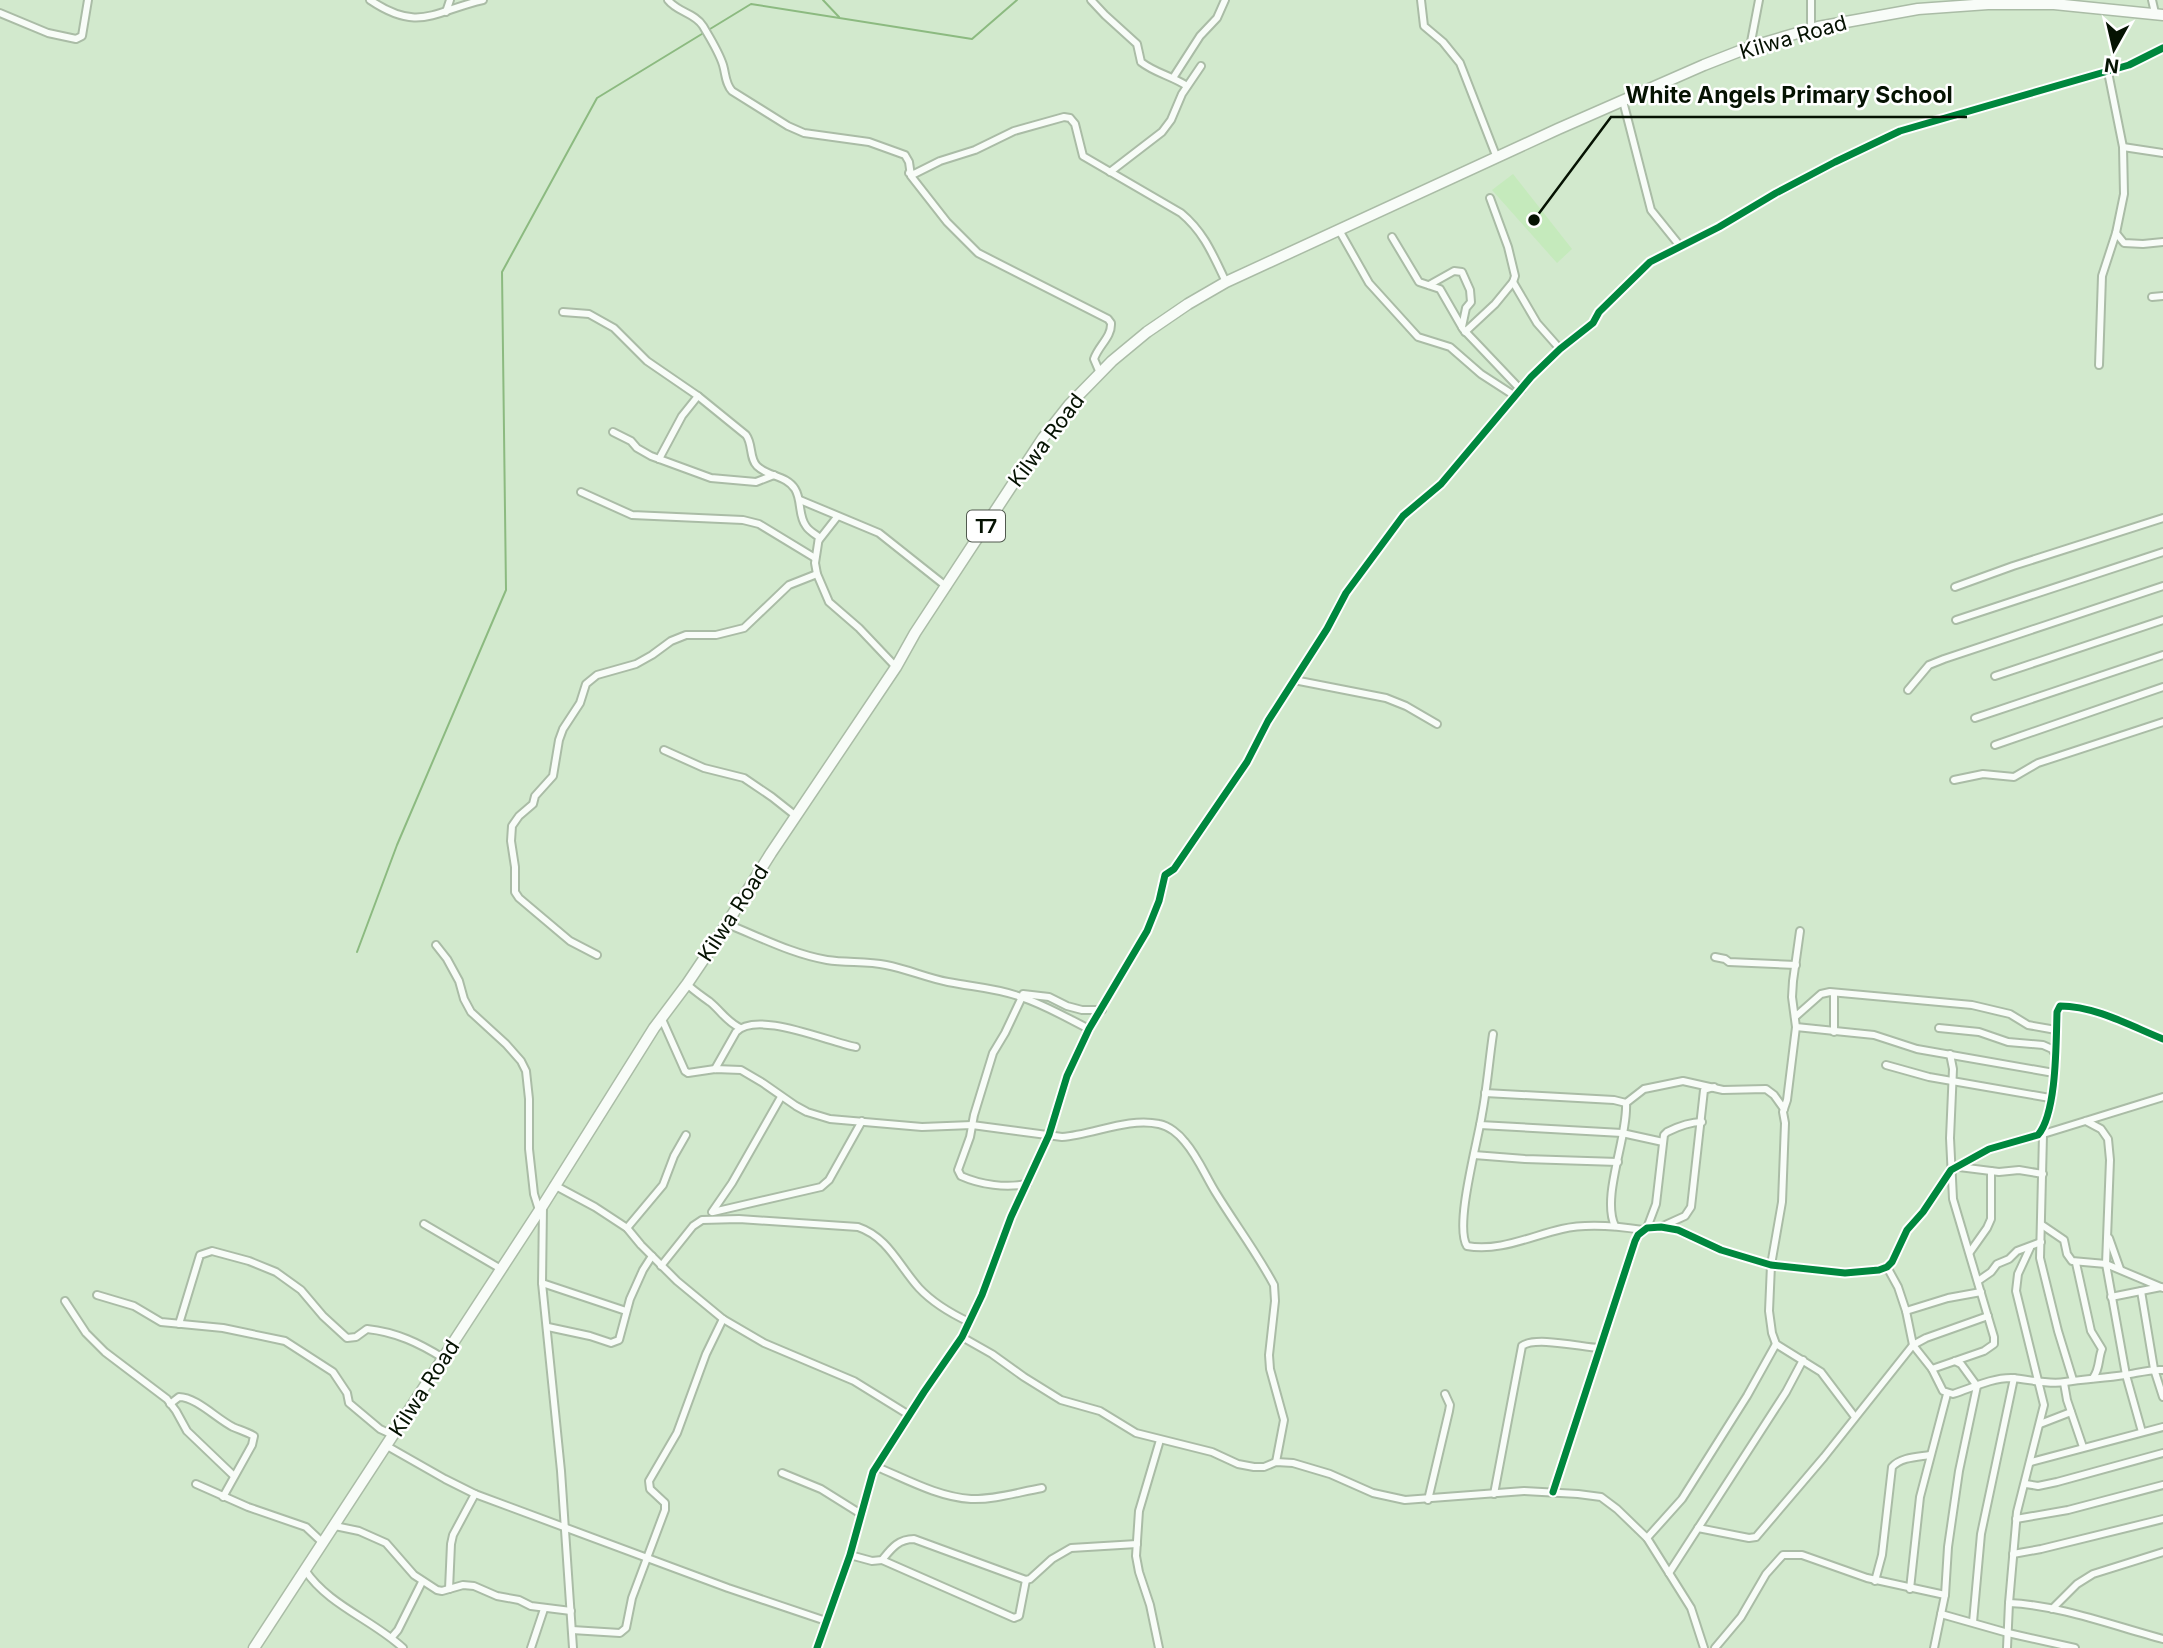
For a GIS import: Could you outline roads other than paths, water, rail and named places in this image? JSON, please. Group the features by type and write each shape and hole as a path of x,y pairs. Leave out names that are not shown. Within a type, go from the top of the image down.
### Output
{"highway":[{"name":"Kilwa Road","path":"254,1648 502,1269 661,1017 687,984 1043,438 1069,405 1100,373 1147,332 1226,282 1558,129 1750,47 1811,29 1918,5 2097,4 2159,14"}],"street":[{"path":"0,13 48,33 76,39 82,36 88,0"},
{"path":"370,0 384,10 404,16 431,17 483,0"},
{"path":"446,12 450,0"},
{"path":"668,0 676,8 702,23 721,60 726,84 732,91 804,133 869,142 905,155 909,162 909,173 947,222 978,253 1110,321 1111,331 1094,359 1100,373"},
{"path":"1091,0 1138,44 1142,62 1156,72 1187,86"},
{"path":"1173,78 1200,36 1217,18 1225,0"},
{"path":"1421,0 1424,26 1457,58 1497,158"},
{"path":"1750,47 1759,0"},
{"path":"1811,0 1811,29"},
{"path":"2152,0 2159,14"},
{"path":"817,1648 850,1555 873,1472 962,1337 982,1295 1004,1234 1049,1135 1067,1076 1089,1029 1147,932 1159,901 1165,875 1174,869 1247,762 1346,593 1403,516 1457,468 1521,390 1560,349 1593,323 1600,312 1650,262 1835,162 1900,131 2108,72 2143,60 2163,48"},
{"path":"1110,172 1162,132 1201,66"},
{"path":"2099,365 2102,276 2116,233 2123,194 2123,148 2108,72"},
{"path":"1623,101 1651,210 1680,246"},
{"path":"909,173 914,174 940,161 975,150 1014,131 1064,117 1070,118 1076,124 1083,156 1181,213 1200,231 1226,282"},
{"path":"2123,148 2163,153"},
{"path":"1464,329 1490,309 1513,282 1515,271 1490,198"},
{"path":"1339,230 1369,283 1418,337 1450,346 1481,374 1516,396"},
{"path":"2116,233 2124,243 2163,242"},
{"path":"1392,237 1421,284 1440,289 1464,329 1521,390"},
{"path":"1428,285 1454,271 1462,272 1471,293 1471,302 1465,311 1464,329"},
{"path":"1513,282 1537,323 1560,349"},
{"path":"2152,298 2163,296"},
{"path":"563,312 589,314 606,323 626,338 646,360 698,396 746,435 751,442 755,463 791,484 800,500 804,523 819,540"},
{"path":"659,459 682,416 698,396"},
{"path":"613,432 631,441 640,451 714,478 756,482 774,475"},
{"path":"581,492 632,515 743,520 765,528 815,558"},
{"path":"800,500 879,533 947,587"},
{"path":"837,517 819,540 815,558 817,574 829,602 859,628 896,667"},
{"path":"1955,587 2163,518"},
{"path":"1956,620 2163,552"},
{"path":"597,956 563,935 519,898 515,892 516,867 511,841 511,830 515,821 533,804 535,796 553,776 559,740 580,703 586,684 597,675 636,664 652,656 670,641 685,635 716,635 744,628 789,585 817,574"},
{"path":"1908,690 1932,663 2163,586"},
{"path":"1995,676 2163,620"},
{"path":"1975,718 2163,655"},
{"path":"1294,680 1386,698 1437,724"},
{"path":"1995,745 2163,687"},
{"path":"1954,779 1983,774 2014,777 2038,763 2163,722"},
{"path":"664,750 704,768 744,778 796,817"},
{"path":"726,924 810,956 883,964 925,978 1049,997 1082,1010 1102,1010"},
{"path":"1800,932 1792,998 1796,1027 1784,1109 1782,1202 1771,1265 1769,1311 1776,1344 1821,1372 1855,1417"},
{"path":"436,945 459,981 471,1012 506,1044 526,1071 529,1149 534,1194 541,1208 542,1283 565,1527 573,1648"},
{"path":"1715,957 1730,962 1796,965"},
{"path":"687,984 708,1000 724,1018 740,1028 778,1025 856,1046"},
{"path":"988,988 1022,997 1089,1029"},
{"path":"1794,1017 1821,994 1834,993 1972,1005 2010,1014 2028,1025 2056,1030"},
{"path":"1834,993 1834,1032"},
{"path":"1022,997 993,1053 958,1170 961,1175 978,1182 1008,1186 1027,1184"},
{"path":"2073,1381 2040,1258 2043,1174 2040,1135 2044,1127 2054,1073 2058,1010 2063,1006 2108,1017 2163,1039"},
{"path":"661,1017 685,1071 692,1074 715,1069 741,1070 796,1107 830,1119 922,1127 972,1125 1075,1136 1114,1126 1158,1124 1175,1132 1190,1149 1275,1285 1269,1355 1270,1369 1284,1420 1276,1462"},
{"path":"1796,1027 1874,1035 1903,1046 2054,1073"},
{"path":"715,1069 740,1028"},
{"path":"1939,1028 1979,1032 2008,1042 2043,1045 2056,1054"},
{"path":"1493,1034 1463,1216 1462,1235 1467,1246 1494,1246 1564,1228 1661,1227 1678,1230 1721,1250 1771,1265 1845,1273 1879,1270 1892,1262 1907,1230 1955,1169 1989,1149 2163,1097"},
{"path":"1932,1369 1984,1351 1994,1344 1982,1292 1954,1205 1955,1169 1950,1138 1953,1069 1950,1054"},
{"path":"1886,1065 1929,1077 2050,1098"},
{"path":"1615,1226 1611,1213 1626,1103 1644,1089 1665,1086 1676,1081 1723,1090 1766,1089 1784,1109"},
{"path":"1661,1227 1685,1216 1691,1207 1702,1122 1703,1092 1714,1087"},
{"path":"1485,1093 1614,1100 1626,1103"},
{"path":"661,1266 693,1226 713,1212 781,1097"},
{"path":"713,1212 821,1187 829,1180 862,1121"},
{"path":"2085,1121 2101,1129 2108,1139 2110,1160 2106,1264 2126,1375 2142,1432"},
{"path":"1553,1492 1635,1241 1645,1229 1656,1204 1663,1142 1667,1132 1680,1129 1690,1122 1702,1122"},
{"path":"1480,1125 1622,1133 1663,1142"},
{"path":"627,1228 663,1185 674,1156 687,1135"},
{"path":"1474,1155 1618,1162"},
{"path":"1955,1169 2019,1170 2043,1174"},
{"path":"1970,1252 1991,1219 1991,1171"},
{"path":"554,1185 627,1228 661,1266 723,1319 764,1343 854,1381 909,1415"},
{"path":"702,1220 739,1219 843,1225 867,1230 894,1254 919,1288 930,1298 943,1309 969,1322"},
{"path":"424,1224 502,1269"},
{"path":"2042,1224 2061,1236 2067,1254 2076,1263 2091,1331 2102,1349 2098,1369 2093,1378"},
{"path":"2108,1236 2120,1269"},
{"path":"1978,1281 1999,1262 2009,1259 2017,1251 2041,1242"},
{"path":"2007,1648 2008,1603 2016,1518 2044,1405 2016,1291 2018,1274 2030,1248"},
{"path":"179,1324 200,1255 212,1251 276,1272 301,1290 323,1316 347,1338 356,1337 368,1329 396,1333 443,1358"},
{"path":"548,1327 611,1343 618,1340 635,1285 652,1256"},
{"path":"2076,1263 2099,1262 2162,1287"},
{"path":"1887,1267 1898,1287 1913,1345 1947,1394 1994,1380 2014,1378 2064,1382 2163,1370"},
{"path":"542,1283 626,1311"},
{"path":"2110,1297 2162,1287"},
{"path":"2141,1291 2154,1369 2163,1397"},
{"path":"1906,1311 1948,1298 1982,1292"},
{"path":"97,1295 134,1306 161,1322 223,1328 285,1341 333,1371 347,1393 349,1403 380,1429 394,1435"},
{"path":"65,1301 86,1333 105,1352 161,1395 170,1404 187,1432 234,1476"},
{"path":"1698,1528 1756,1537 1913,1345 1988,1316"},
{"path":"572,1630 623,1632 632,1598 665,1510 665,1503 650,1489 649,1481 677,1433 706,1354 723,1319"},
{"path":"962,1337 1061,1400 1100,1411 1136,1433 1212,1452 1238,1464 1264,1467 1276,1462 1311,1468 1392,1499 1429,1500 1524,1491 1601,1497 1617,1508 1647,1538 1691,1608 1704,1648"},
{"path":"1494,1494 1522,1346 1528,1342 1540,1342 1599,1348"},
{"path":"1647,1538 1682,1499 1747,1396 1776,1344"},
{"path":"1669,1573 1786,1392 1803,1360"},
{"path":"1955,1361 1961,1364 1978,1386"},
{"path":"1973,1622 1981,1534 2014,1378"},
{"path":"2064,1382 2083,1447"},
{"path":"1934,1648 1945,1595 1948,1547 1959,1471 1978,1386"},
{"path":"1429,1500 1450,1405 1445,1394"},
{"path":"1910,1589 1920,1497 1947,1394"},
{"path":"170,1404 179,1397 188,1398 233,1427 253,1435 252,1445 223,1497"},
{"path":"2040,1424 2071,1412"},
{"path":"2031,1462 2163,1427"},
{"path":"1159,1648 1136,1556 1139,1511 1160,1440"},
{"path":"387,1446 475,1494 825,1621"},
{"path":"2026,1484 2038,1486 2057,1482 2163,1453"},
{"path":"1875,1581 1882,1555 1892,1467 1896,1462 1911,1457 1930,1455"},
{"path":"877,1466 951,1496 970,1499 1042,1488"},
{"path":"782,1473 821,1489 861,1514"},
{"path":"196,1484 223,1497 306,1527 323,1544"},
{"path":"2016,1518 2068,1510 2163,1485"},
{"path":"449,1589 453,1535 475,1494"},
{"path":"2013,1554 2163,1518"},
{"path":"335,1526 359,1531 386,1544 414,1576 437,1590 463,1585 474,1586 544,1609 571,1611"},
{"path":"882,1560 897,1543 904,1539 914,1539 1026,1580 1071,1548 1137,1544"},
{"path":"2052,1609 2084,1579 2163,1552"},
{"path":"850,1555 872,1561 882,1560 1014,1618 1019,1616 1021,1611 1026,1580"},
{"path":"1715,1648 1741,1618 1766,1574 1783,1555 1802,1555 1875,1581 1945,1595"},
{"path":"305,1570 324,1592 374,1628 392,1637 403,1648"},
{"path":"392,1637 422,1582"},
{"path":"2008,1603 2052,1609 2163,1639"},
{"path":"531,1648 544,1609"},
{"path":"1941,1614 2075,1648"}],"waterway":[{"path":"823,0 839,17"},
{"path":"357,952 397,845 506,590 502,272 597,98 751,4 972,39 1017,0"}],"place":[{"name":"White Angels Primary School","path":"1534,220"}]}
